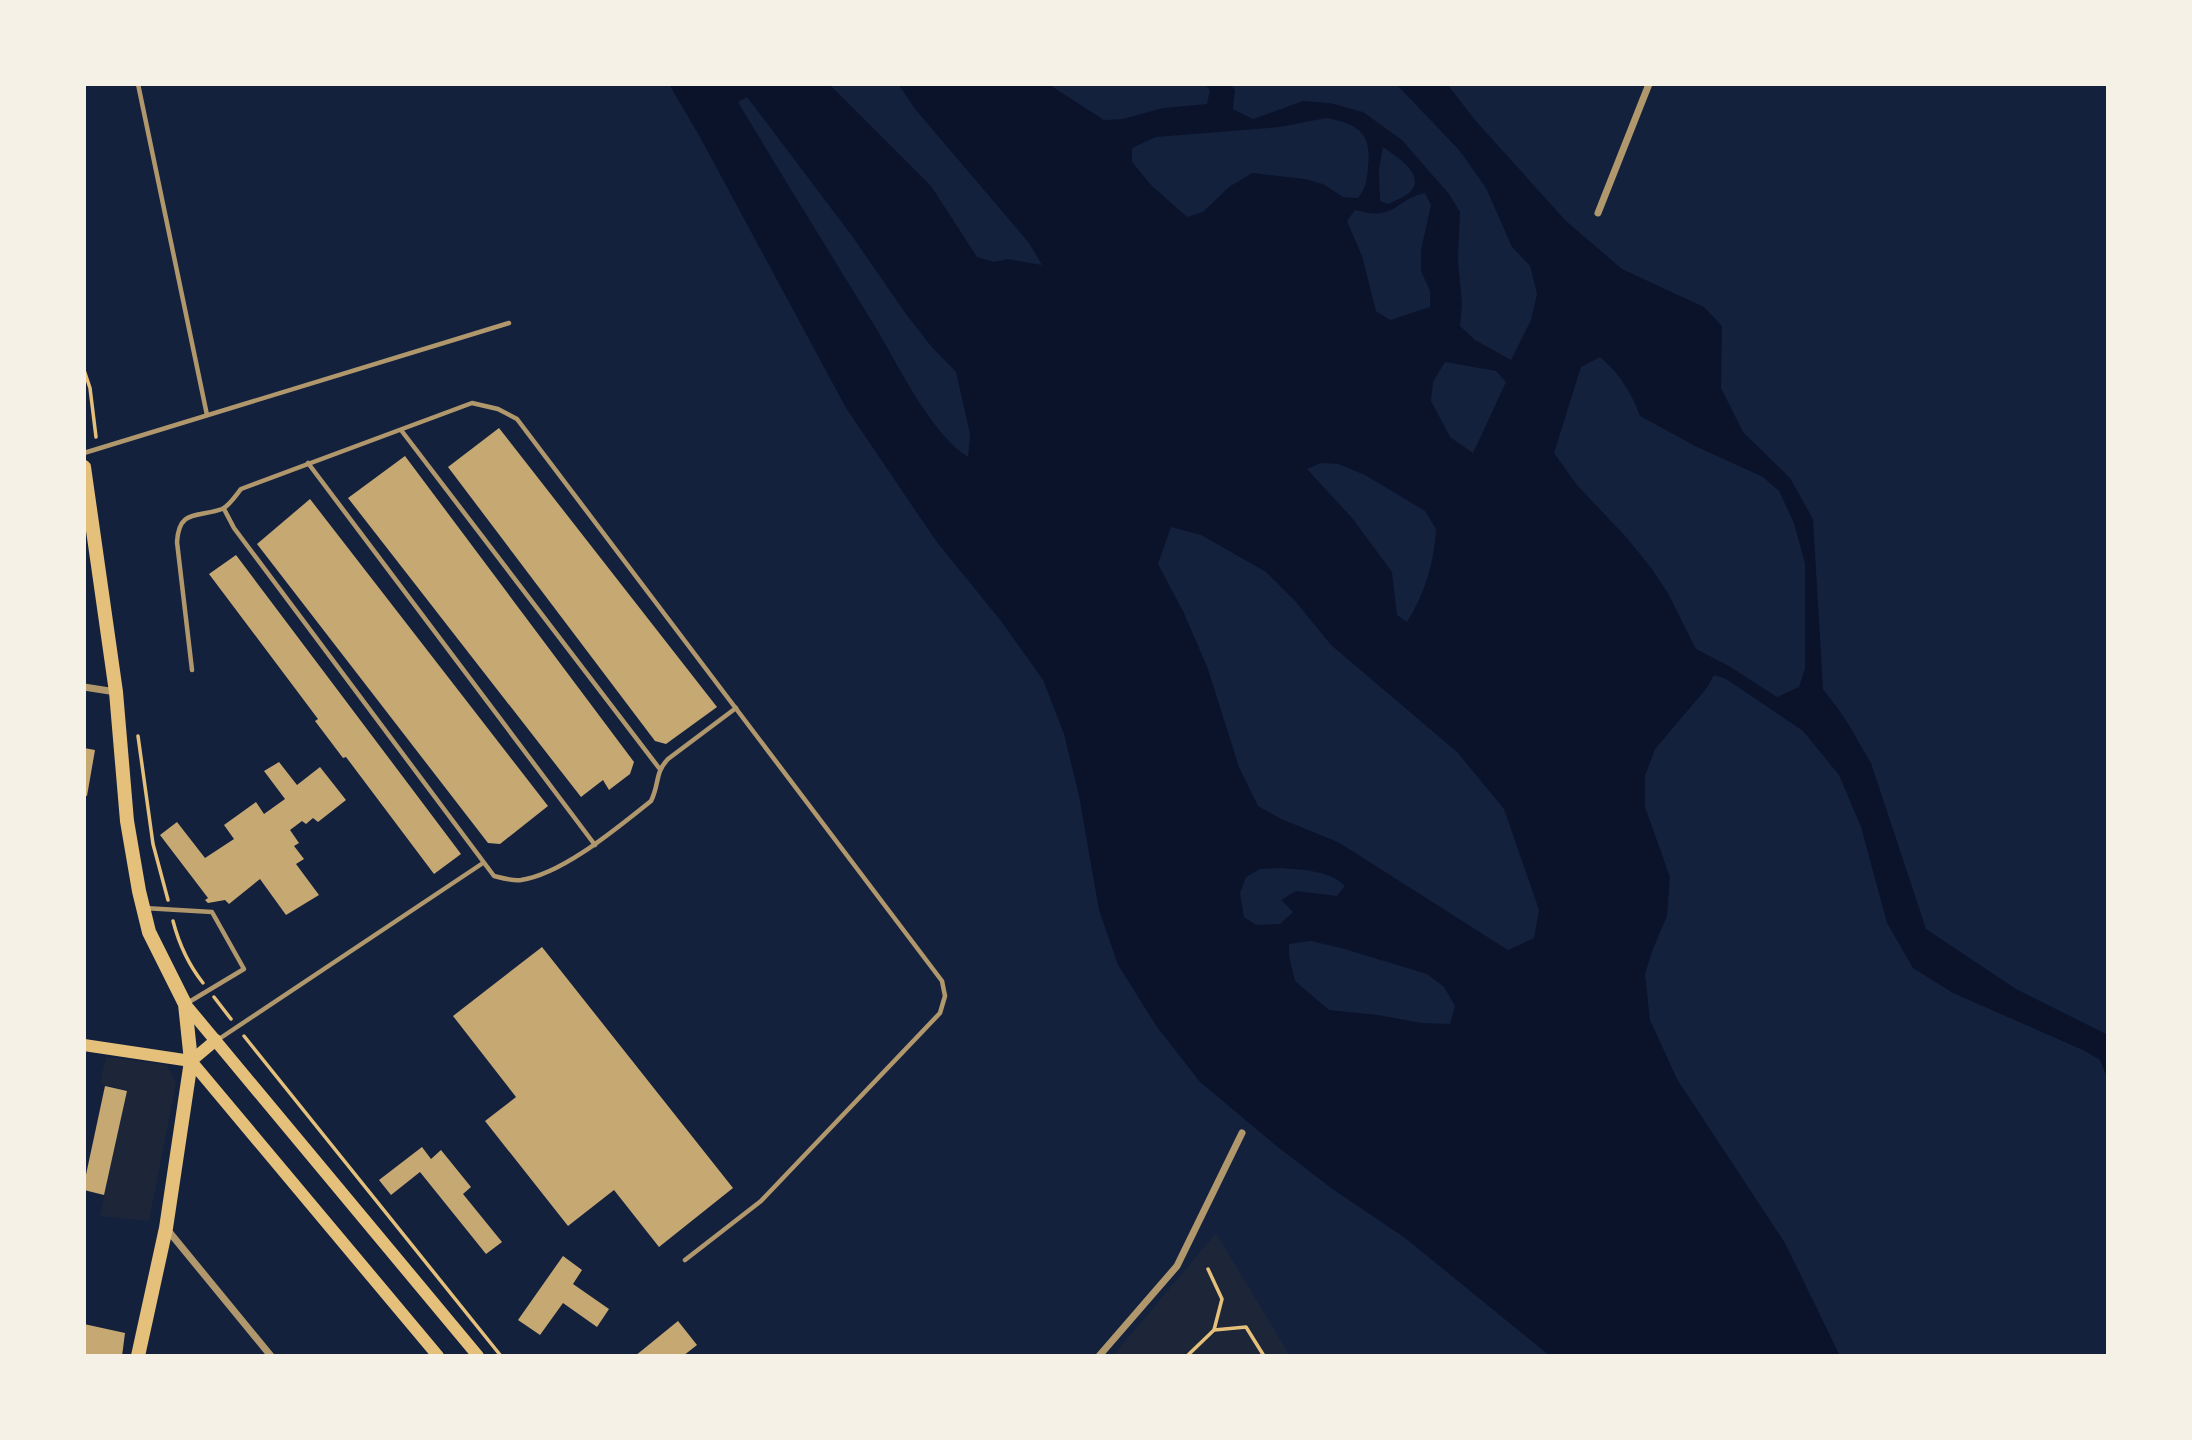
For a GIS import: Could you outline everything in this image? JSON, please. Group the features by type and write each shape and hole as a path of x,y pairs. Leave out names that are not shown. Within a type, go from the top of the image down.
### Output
{"main road":[{"path":"84,467 116,692 127,821 149,932 185,1004 478,1356"},
{"path":"138,1356 166,1228 191,1061 185,1004"},
{"path":"191,1061 216,1041"},
{"path":"84,1045 191,1061 438,1356"}],"street":[{"path":"1598,213 1649,84"},
{"path":"84,687 116,692"},
{"path":"1099,1356 1177,1266 1242,1133"},
{"path":"166,1228 271,1356"}],"lane":[{"path":"138,84 207,415"},
{"path":"84,453 509,323"},
{"path":"192,670 177,542 178,528 188,516 224,509 242,489 472,403 498,409 517,419 942,981 945,996 940,1013 761,1201 685,1260"},
{"path":"401,430 659,768"},
{"path":"308,463 595,845"},
{"path":"224,509 234,528 494,876 518,881 539,875 595,845 652,801 659,768 668,759 736,708"},
{"path":"216,1041 483,863"},
{"path":"144,908 212,912 244,969 185,1004"}],"path":[{"path":"84,370 90,388 98,448"},
{"path":"137,728 153,844 179,943 193,970 501,1356"},
{"path":"1186,1356 1214,1330 1222,1298 1208,1269"},
{"path":"1214,1330 1246,1327 1264,1356"}],"shaded area":[{"path":"669,84 829,84 931,186 977,257 994,262 1008,259 1042,265 1029,243 915,109 898,84 1048,84 1104,120 1123,119 1163,108 1207,104 1210,90 1204,84 1230,84 1235,90 1233,109 1253,119 1303,101 1330,103 1363,112 1402,140 1449,194 1460,212 1460,326 1475,340 1511,360 1531,320 1537,294 1530,266 1512,247 1486,188 1459,150 1396,84 1447,84 1475,120 1566,221 1622,269 1704,307 1722,326 1721,388 1743,432 1790,478 1813,519 1823,689 1844,717 1871,763 1926,929 2016,989 2108,1035 2108,1080 2100,1060 2085,1051 1953,993 1913,968 1887,923 1861,827 1839,775 1803,731 1726,679 1714,675 1706,689 1655,749 1645,776 1645,807 1670,877 1667,916 1645,974 1650,1020 1677,1079 1785,1243 1840,1356 1550,1356 1405,1238 1331,1188 1274,1144 1200,1082 1157,1027 1118,965 1099,910 1079,796 1064,734 1043,680 1001,621 936,541 846,408","holes":["747,97 852,236 906,314 956,372 970,434 968,457 955,447 930,418 738,102","1326,118 1346,123 1365,137 1369,154 1367,179 1358,198 1343,197 1323,184 1305,179 1252,173 1229,187 1203,212 1187,217 1152,186 1132,162 1132,148 1156,137 1280,127","1383,147 1401,160 1415,179 1410,192 1389,204 1380,201 1379,170","1425,193 1431,205 1421,250 1421,271 1430,291 1430,307 1390,320 1376,311 1362,256 1347,221 1355,210 1369,213 1387,212 1406,200","1600,357 1624,384 1640,416 1695,446 1763,477 1779,491 1794,523 1805,564 1805,668 1799,687 1777,697 1729,666 1696,649 1668,593 1652,569 1577,485 1554,453 1581,367","1445,362 1496,371 1506,382 1473,453 1450,437 1431,401 1433,382","1321,463 1338,464 1365,475 1425,511 1436,529 1428,577 1407,622 1397,615 1392,572 1353,519 1307,469","1171,527 1201,535 1266,572 1296,602 1331,645 1457,752 1504,809 1539,910 1534,938 1508,950 1338,842 1281,819 1258,806 1239,767 1208,669 1183,611 1158,564","1260,869 1315,872 1331,877 1345,886 1337,896 1296,891 1281,900 1293,912 1280,924 1256,925 1244,917 1240,893 1246,877","1311,941 1427,974 1444,987 1455,1006 1450,1024 1422,1023 1329,1010 1295,981 1289,944"]},
{"path":"106,1057 167,1065 176,1083 149,1221 100,1216 127,1090 100,1084"},
{"path":"1216,1233 1290,1356 1113,1356"}],"building":[{"path":"499,428 717,707 666,744 655,741 448,467"},
{"path":"405,456 634,762 630,774 609,790 603,780 581,797 348,498"},
{"path":"310,499 548,806 500,844 488,843 257,544"},
{"path":"236,555 461,854 434,874 346,757 343,758 315,721 318,719 209,574"},
{"path":"84,748 95,750 87,796 84,795"},
{"path":"279,762 297,785 320,767 346,800 318,822 313,818 306,824 302,821 290,830 299,843 294,846 304,859 296,864 319,895 286,915 260,879 229,904 225,900 208,903 205,900 208,898 160,835 177,822 205,858 234,839 224,825 256,802 264,814 285,799 264,771"},
{"path":"542,947 733,1188 659,1247 614,1190 568,1226 485,1121 516,1097 453,1016"},
{"path":"105,1086 127,1091 104,1195 84,1190 84,1184"},
{"path":"422,1147 431,1159 441,1150 471,1187 463,1194 502,1242 486,1254 420,1172 391,1195 379,1180"},
{"path":"563,1256 582,1270 573,1284 609,1309 597,1327 563,1303 540,1335 518,1320"},
{"path":"678,1321 697,1345 683,1356 635,1356"},
{"path":"84,1324 125,1333 122,1356 84,1356"}]}
